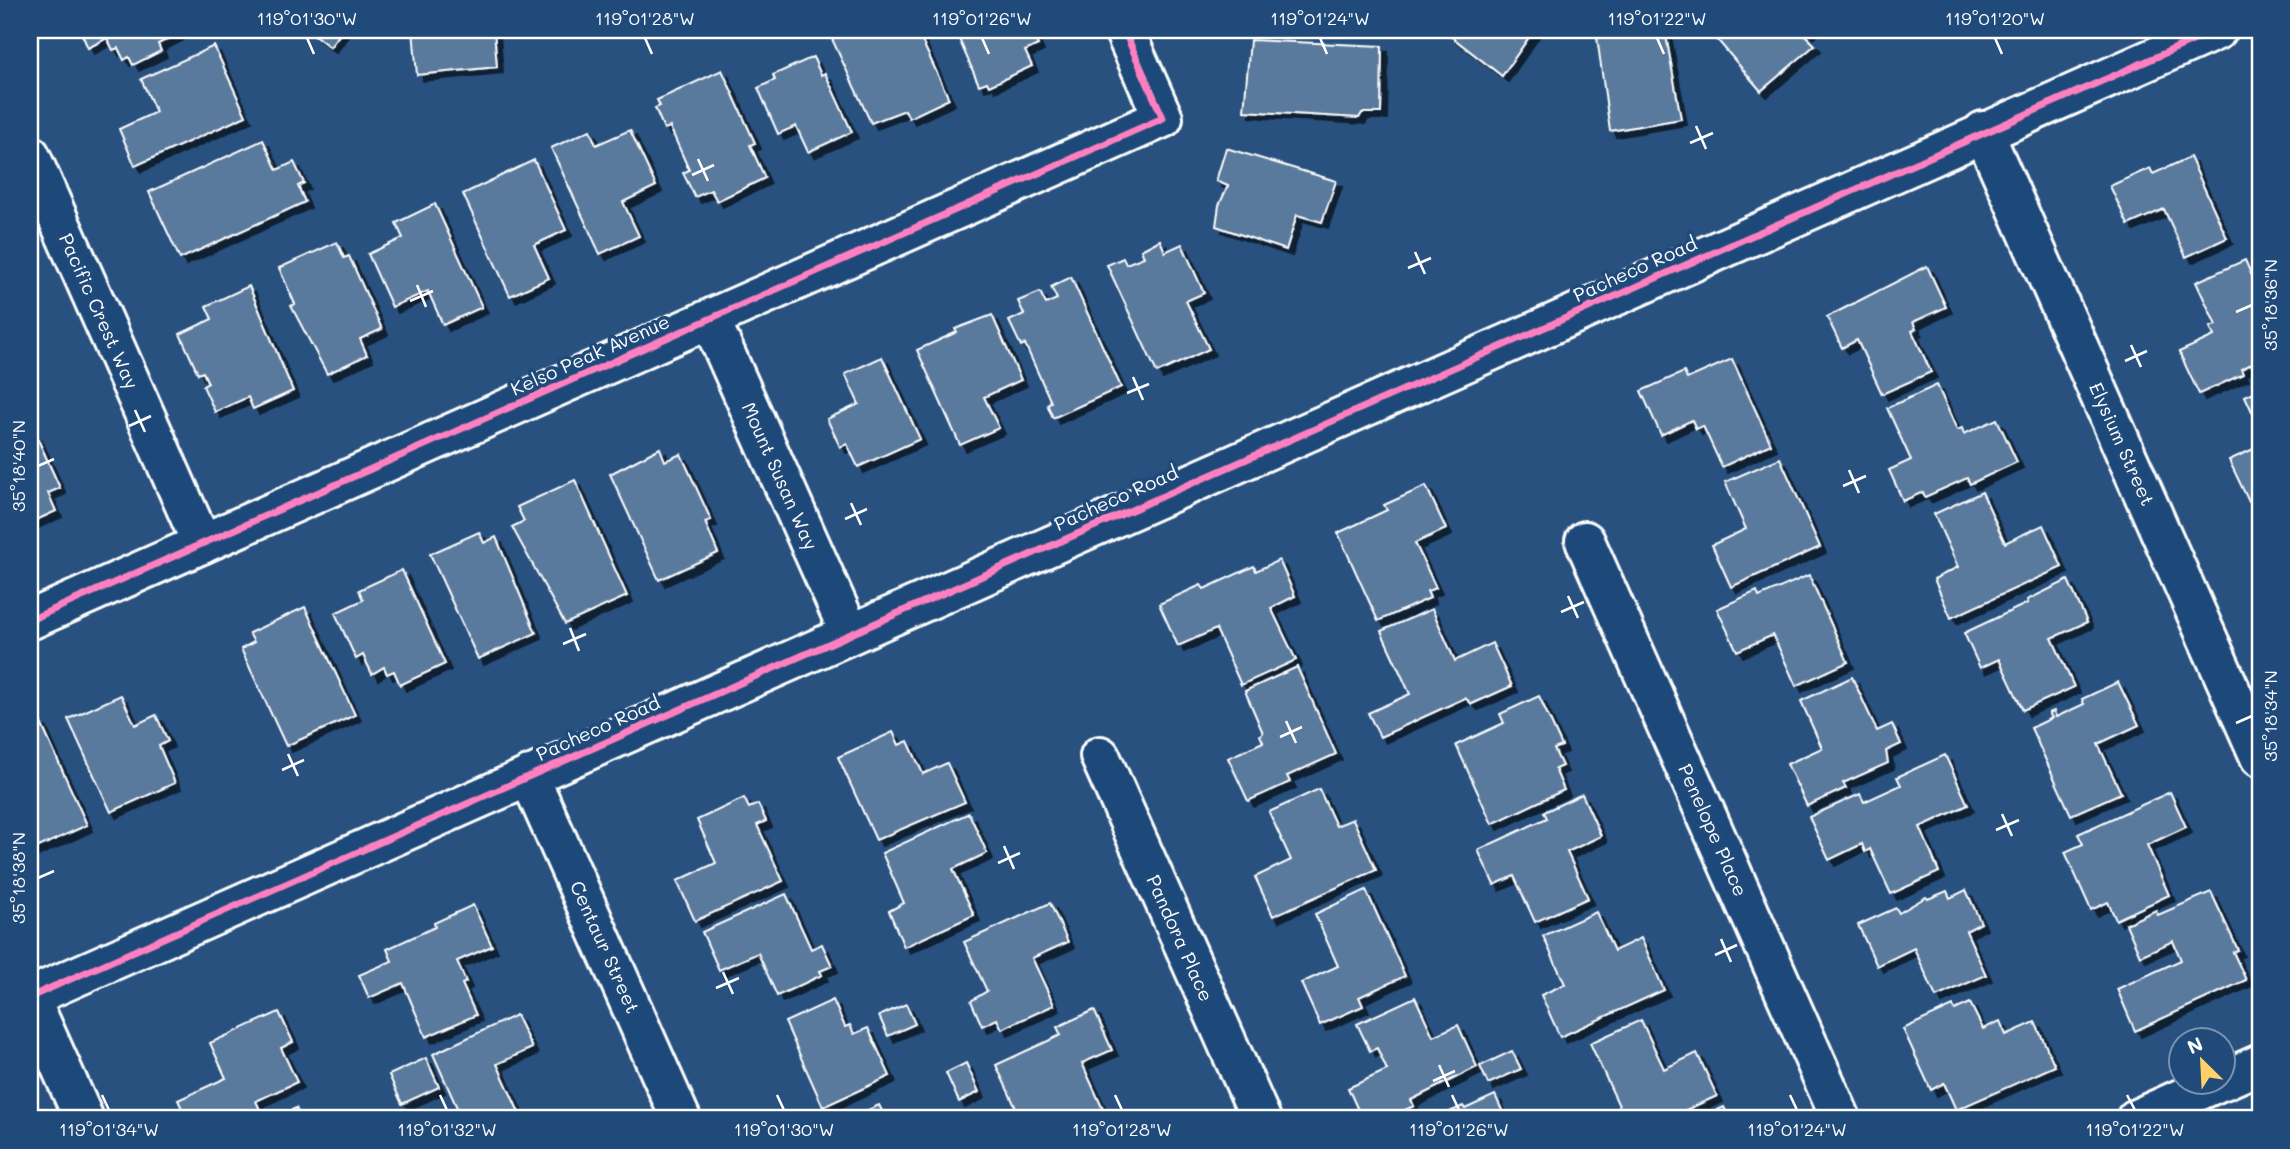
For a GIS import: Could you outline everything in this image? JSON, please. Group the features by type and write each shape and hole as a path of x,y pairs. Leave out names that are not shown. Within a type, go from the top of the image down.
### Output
{"street":[{"name":"Kelso Peak Avenue","path":"30,620 1163,118 1124,30"},
{"name":"Pacheco Road","path":"30,997 1983,131 2217,30"},
{"name":"Elysium Street","path":"1983,131 2260,757"},
{"name":"Pacific Crest Way","path":"30,155 202,544"},
{"name":"Mount Susan Way","path":"710,318 850,634"},
{"name":"Penelope Place","path":"1584,541 1841,1119"},
{"name":"Pandora Place","path":"1100,757 1261,1119"},
{"name":"Centaur Street","path":"529,776 681,1119"},
{"path":"30,997 84,1119"},
{"path":"2238,1074 2260,1064"},
{"path":"2136,1119 2188,1096"}],"building":[{"path":"80,30 176,30 178,34 158,44 161,51 133,65 129,57 124,60 118,48 113,50 107,38 88,48"},
{"path":"308,30 343,30 330,47"},
{"path":"413,30 494,30 497,67 417,75"},
{"path":"851,30 917,30 949,99 909,118 905,110 871,123 832,39"},
{"path":"955,30 1031,30 1038,45 1025,51 1032,66 989,86 987,82 979,85"},
{"path":"1451,30 1534,30 1502,76 1448,34"},
{"path":"1596,30 1665,30 1681,119 1610,131"},
{"path":"1709,30 1811,30 1805,35 1815,45 1761,91"},
{"path":"1250,40 1382,46 1381,113 1362,113 1359,118 1244,111"},
{"path":"214,46 246,116 135,166 119,129 156,112 141,79"},
{"path":"813,57 821,75 825,73 852,132 808,152 796,126 778,134 758,88 775,80 773,75"},
{"path":"722,70 755,143 750,145 765,178 717,201 711,190 695,197 683,173 689,170 670,127 664,129 655,108 660,106 657,100"},
{"path":"590,130 596,145 630,130 656,186 623,202 639,236 600,254 551,148"},
{"path":"263,140 277,170 294,162 304,183 298,186 305,202 180,259 149,192"},
{"path":"1226,148 1336,181 1322,222 1297,215 1286,250 1216,226 1219,205 1228,186 1216,181"},
{"path":"2190,157 2227,238 2186,257 2164,209 2128,225 2110,186 2150,168 2153,174"},
{"path":"534,160 566,230 534,245 549,278 510,296 463,194"},
{"path":"435,204 482,307 443,325 428,291 392,307 368,254 403,238 396,223"},
{"path":"1160,240 1165,252 1182,244 1204,293 1186,301 1209,349 1157,373 1107,265 1123,258 1126,264 1144,257 1141,250"},
{"path":"337,242 344,258 349,256 382,329 360,339 367,355 327,374 291,306 295,304 279,268"},
{"path":"2245,260 2260,294 2260,360 2241,369 2243,374 2199,394 2179,352 2214,336 2210,327 2216,325 2196,282"},
{"path":"1927,266 1946,307 1913,322 1916,329 1912,331 1931,372 1882,394 1857,340 1842,348 1827,317"},
{"path":"1071,277 1121,387 1053,418 1047,404 1051,402 1025,344 1021,346 1009,321 1024,314 1018,301 1040,292 1046,304 1057,299 1051,287"},
{"path":"249,286 293,391 253,409 248,397 215,412 203,386 208,383 203,372 198,374 180,334 212,319 206,306"},
{"path":"992,315 1021,380 984,397 999,428 960,445 917,350 957,332 955,329"},
{"path":"882,357 920,439 858,467 847,444 840,447 827,419 859,404 845,374"},
{"path":"1732,359 1771,444 1722,467 1703,426 1696,429 1692,420 1661,435 1641,391 1684,372 1687,379"},
{"path":"1937,385 1957,430 1962,428 1964,434 1997,419 2017,462 1970,484 1967,478 1925,497 1923,492 1903,501 1889,470 1911,460 1887,408"},
{"path":"2260,389 2260,429 2245,396"},
{"path":"36,435 60,488 48,493 56,511 30,523 30,438"},
{"path":"2260,446 2260,497 2249,502 2229,460"},
{"path":"660,448 665,461 681,454 711,520 705,522 718,553 659,580 610,474"},
{"path":"1780,458 1820,547 1731,587 1712,545 1746,529 1725,482"},
{"path":"575,480 627,596 565,624 512,527 524,521 517,507"},
{"path":"1426,486 1446,529 1415,543 1436,588 1427,591 1430,598 1378,621 1338,533 1387,510 1384,505"},
{"path":"1982,492 2005,543 2043,525 2062,567 1951,618 1934,579 1958,567 1934,514"},
{"path":"479,532 484,543 496,537 536,633 478,659 430,554"},
{"path":"1279,560 1295,596 1271,608 1296,660 1241,685 1216,629 1178,646 1159,604 1201,585 1204,589 1254,566 1256,571"},
{"path":"402,570 445,664 400,685 394,671 387,674 384,667 372,674 363,655 356,659 335,613 363,600 359,590"},
{"path":"1809,575 1848,662 1796,686 1773,635 1737,651 1717,609 1757,591 1759,597"},
{"path":"2068,580 2087,622 2052,638 2074,687 2023,710 1999,659 1980,668 1964,633 2028,603 2027,600"},
{"path":"305,607 355,715 286,746 241,649 254,642 249,633"},
{"path":"1432,609 1455,661 1492,643 1512,686 1472,704 1465,698 1380,737 1368,713 1410,694 1381,631"},
{"path":"1297,667 1336,754 1287,776 1290,782 1248,801 1228,758 1263,742 1260,735 1263,733 1245,691"},
{"path":"1852,677 1877,731 1892,724 1901,744 1886,751 1888,763 1843,783 1846,788 1807,806 1787,764 1822,748 1801,701"},
{"path":"2118,682 2139,725 2098,744 2121,793 2071,815 2031,728 2052,718 2049,713 2054,711 2056,717 2084,704 2082,699"},
{"path":"121,695 135,725 156,715 168,741 159,746 175,783 111,812 68,719"},
{"path":"1539,696 1562,746 1554,749 1562,766 1555,769 1564,790 1492,824 1456,745 1504,723 1500,714"},
{"path":"40,721 87,825 30,851 30,726"},
{"path":"893,732 899,745 908,741 923,774 947,763 965,802 876,840 838,757"},
{"path":"1945,755 1968,805 1920,827 1939,872 1891,894 1870,849 1865,852 1862,844 1829,860 1809,817 1860,794 1864,802 1901,785 1897,777"},
{"path":"1319,789 1336,826 1353,819 1376,870 1273,916 1255,877 1291,860 1269,812"},
{"path":"2170,792 2186,827 2147,845 2169,895 2116,920 2108,902 2091,910 2065,852 2083,844 2078,834"},
{"path":"1582,794 1601,836 1567,852 1588,898 1535,922 1514,876 1494,885 1478,850 1547,818 1544,812"},
{"path":"744,798 749,808 758,804 766,821 757,825 783,881 695,921 677,881 716,863 697,820"},
{"path":"969,813 987,853 953,869 974,915 904,947 889,911 904,903 882,853"},
{"path":"1366,890 1405,976 1359,997 1363,1006 1320,1025 1301,983 1338,966 1315,914"},
{"path":"1966,890 1981,923 1966,931 1986,975 1936,997 1914,948 1877,966 1858,925 1896,908 1899,913 1926,897 1928,899 1947,891 1950,898"},
{"path":"2211,892 2238,950 2233,952 2246,980 2135,1031 2117,989 2181,960 2173,941 2140,956 2126,924 2156,910 2158,915"},
{"path":"786,894 811,949 822,944 832,966 820,971 822,975 777,996 758,953 719,970 702,932"},
{"path":"1050,903 1068,942 1032,958 1054,1005 1002,1029 997,1019 982,1026 971,1001 987,991 964,942"},
{"path":"473,905 492,946 457,961 466,982 462,984 476,1015 426,1037 403,983 369,998 359,975 392,961 387,949 435,927 434,923"},
{"path":"1596,912 1614,951 1641,938 1664,990 1560,1037 1541,995 1565,984 1543,936"},
{"path":"1415,997 1433,1036 1458,1025 1477,1067 1411,1100 1414,1106 1384,1119 1362,1119 1348,1088 1387,1070 1377,1048 1370,1051 1357,1024"},
{"path":"833,1000 845,1027 850,1025 854,1034 868,1028 890,1076 823,1107 785,1022"},
{"path":"1970,1003 1983,1029 2000,1021 2006,1035 2035,1022 2055,1066 1956,1110 1944,1083 1931,1090 1903,1029 1953,1006 1955,1010"},
{"path":"906,1004 915,1024 888,1036 879,1016"},
{"path":"1094,1010 1112,1050 1082,1063 1106,1116 1098,1119 1021,1119 996,1065 1061,1035 1057,1027"},
{"path":"279,1012 293,1042 281,1048 297,1082 256,1101 260,1110 241,1119 187,1119 178,1100 226,1078 210,1043"},
{"path":"516,1015 532,1048 497,1064 522,1119 462,1119 433,1054"},
{"path":"1641,1020 1664,1069 1697,1053 1717,1096 1666,1119 1625,1119 1590,1043"},
{"path":"1512,1051 1521,1069 1488,1084 1480,1066"},
{"path":"426,1058 439,1087 402,1104 389,1075"},
{"path":"966,1063 979,1092 959,1102 946,1073"},
{"path":"1495,1095 1506,1119 1434,1119 1463,1106 1465,1109"},
{"path":"879,1105 886,1119 848,1119"},
{"path":"1724,1107 1730,1119 1698,1119"},
{"path":"296,1108 301,1119 271,1119"},
{"path":"564,1112 567,1119 549,1119"}],"cycle path":[{"path":"30,620 1163,118 1124,30"},
{"path":"30,997 2217,30"}]}
